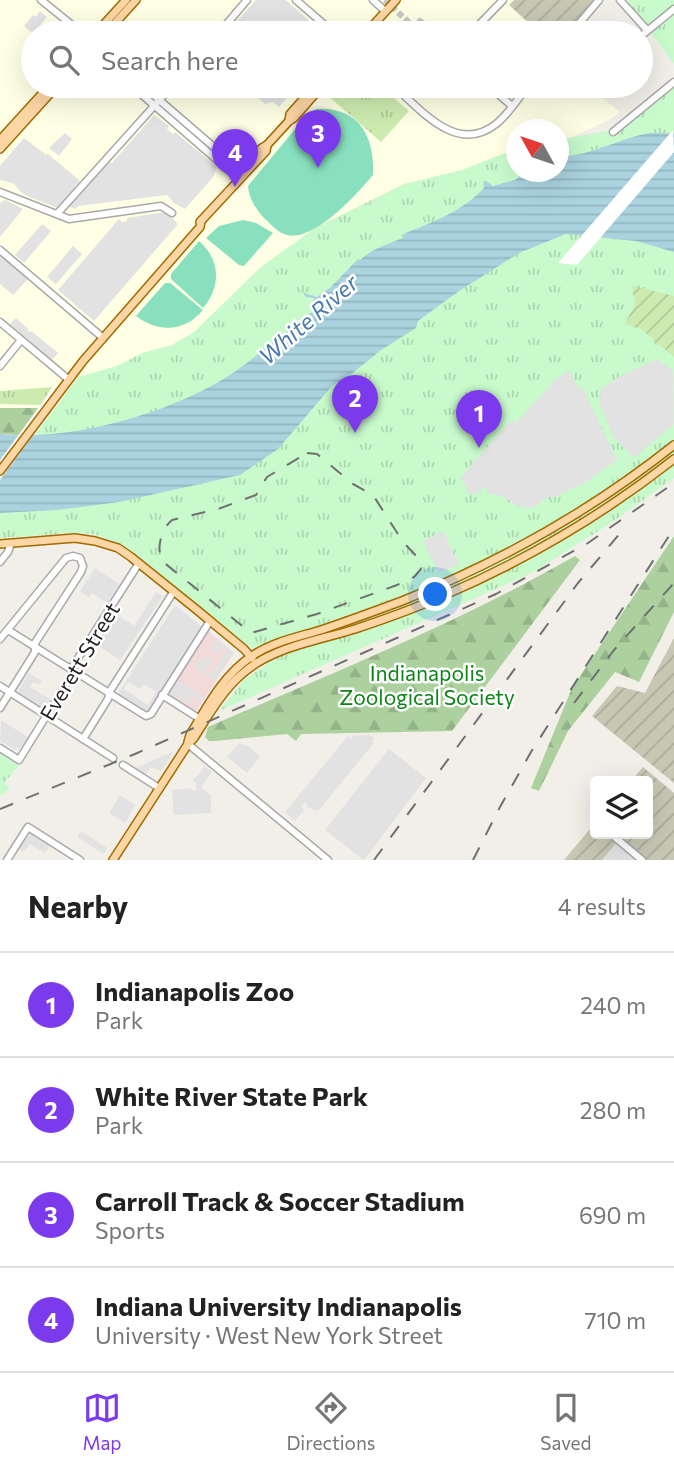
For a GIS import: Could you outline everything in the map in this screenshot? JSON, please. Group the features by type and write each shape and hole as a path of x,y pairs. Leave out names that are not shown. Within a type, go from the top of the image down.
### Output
{"main road":[{"path":"107,21 126,0"},
{"path":"117,21 136,0"},
{"path":"377,21 396,0"},
{"path":"0,140 38,98"},
{"path":"0,149 46,98"},
{"path":"289,121 290,114 304,98"},
{"path":"0,471 68,379 143,289 200,227 201,221 241,173 250,170 266,151 267,145 312,98"},
{"path":"188,744 230,685 268,647 398,602 482,566 578,513 620,486 674,445"},
{"path":"113,860 228,677 253,660 411,609 487,576 570,531 674,459"},
{"path":"0,544 72,538 89,539 118,548 174,591 253,660"}],"street":[{"path":"41,0 67,21"},
{"path":"229,21 247,0"},
{"path":"296,0 320,21"},
{"path":"373,0 386,11"},
{"path":"490,0 496,6"},
{"path":"482,21 503,0"},
{"path":"581,21 599,0"},
{"path":"620,0 639,21"},
{"path":"653,25 674,9"},
{"path":"612,132 674,82"},
{"path":"149,98 232,173 241,173"},
{"path":"152,98 156,103"},
{"path":"57,214 161,98"},
{"path":"408,98 442,128 460,134 485,131 495,125 518,98"},
{"path":"503,98 512,106"},
{"path":"0,191 69,219 161,206 172,213"},
{"path":"0,250 103,337"},
{"path":"0,322 68,379"},
{"path":"0,366 21,340"},
{"path":"0,562 11,543"},
{"path":"0,639 68,558 79,558 82,569 0,708"},
{"name":"Everett Street","path":"0,748 19,760 73,666 139,563"},
{"path":"83,739 174,591"},
{"path":"8,630 109,695 148,716 210,621"},
{"path":"0,686 113,758"},
{"path":"162,695 200,719"},
{"path":"188,744 328,860"},
{"path":"123,765 159,788"},
{"path":"7,860 28,827 80,860"},
{"path":"617,839 642,860"}],"shaded area":[{"path":"0,0 603,0 584,21 21,21 21,98 603,98 620,112 569,138 569,119 506,119 506,168 127,401 0,420"},
{"path":"256,0 286,0 310,21 237,21"},
{"path":"514,0 594,0 576,21 527,21 509,5"},
{"path":"40,11 47,17 44,21 28,21 33,15 36,17"},
{"path":"258,98 287,98 279,107 273,102 265,104"},
{"path":"154,115 169,126 167,129 173,134 175,132 217,167 213,177 185,209 167,195 78,206 75,209 68,206 107,161 112,163"},
{"path":"65,133 72,139 59,156 49,148"},
{"path":"24,138 80,181 57,208 23,194 13,183 0,180 0,166"},
{"path":"5,200 23,209 0,237 0,203"},
{"path":"166,212 178,224 94,321 58,290 119,219 122,222 127,221 127,218"},
{"path":"42,224 51,231 24,263 15,255"},
{"path":"73,246 82,254 56,284 47,277"},
{"path":"0,255 28,279 13,295 0,284"},
{"path":"16,318 29,330 27,332 31,331 58,353 52,360 10,324"},
{"path":"657,359 673,371 674,424 634,458 614,438 599,402 602,388 622,375"},
{"path":"570,371 579,389 583,388 617,460 584,483 552,498 550,496 532,508 519,507 502,496 487,493 487,488 468,494 466,485 460,479 471,465 512,420 516,423 558,377"},
{"path":"443,531 459,564 439,573 423,541"},
{"path":"95,568 119,584 107,603 92,593 89,597 80,591"},
{"path":"156,592 163,596 120,660 95,644 114,613 134,626"},
{"path":"175,605 202,627 147,713 118,694","holes":["128,682 140,689 144,684 156,692 148,705 124,689"]},
{"path":"207,630 234,653 196,711 167,693"},
{"path":"674,638 674,783 592,716 617,686 645,693"},
{"path":"216,639 232,653 215,681 195,668 200,659 203,661 206,656 213,661 206,671 212,674 226,651 221,647 217,654 210,650"},
{"path":"29,673 42,681 39,685 33,682 30,687 53,701 47,711 20,693 19,689"},
{"path":"177,680 204,697 201,702 192,696 189,701 192,706 170,693"},
{"path":"1,720 28,737 21,748 17,747 15,750 0,741"},
{"path":"369,735 374,738 374,743 318,811 306,807 308,804 304,803 301,807 304,810 295,821 285,812 348,736 352,739 352,736"},
{"path":"239,743 260,756 247,773 227,757"},
{"path":"389,749 426,778 364,860 325,830"},
{"path":"174,751 161,771 151,767 146,774 136,768"},
{"path":"205,766 212,772 202,785 211,796 211,813 174,815 172,790 192,788 196,791 196,783 193,781"},
{"path":"643,767 674,793 674,860 564,860 590,829 590,839 653,839 653,776 635,776"},
{"path":"120,795 135,805 125,823 109,813"},
{"path":"81,831 107,848 104,854 77,837"},
{"path":"30,833 50,846 45,853 30,844 24,852 19,849"},
{"path":"616,843 636,860 602,860"}],"green space":[{"path":"627,0 674,0 674,64 653,35 653,21 642,21"},
{"path":"674,78 674,478 614,521 532,573 219,711 244,680 266,665 255,648 249,647 141,558 114,541 93,534 72,533 0,538 0,482 78,377 117,366 142,353 172,345 194,332 261,267 315,228 404,184 462,170 506,153 506,182 569,182 569,138 610,130 649,98 653,98 653,95"},
{"path":"330,98 394,98 409,111 381,142"},
{"path":"316,109 331,109 343,113 361,127 371,148 373,175 346,204 322,224 298,235 287,235 275,229 259,212 248,186 300,123"},
{"path":"243,220 256,223 273,233 244,266 239,265 206,238 219,226"},
{"path":"199,241 211,257 216,274 213,291 203,308 171,279 171,274"},
{"path":"165,283 170,283 203,310 188,323 171,328 144,322 136,316"},
{"path":"633,286 674,296 674,357 641,329 625,324 635,303"},
{"path":"52,387 41,405 0,404 0,391"},
{"path":"0,408 38,408 19,435 0,434"},
{"path":"674,536 674,612 639,682 615,672 568,731 539,791 531,788 572,688"},
{"name":"Indianapolis Zoological Society","path":"575,556 580,560 452,731 301,734 296,741 287,734 215,741 209,741 205,737 208,727 440,625"},
{"path":"0,751 20,764 4,783 10,789 0,796"}],"water":[{"name":"White River","path":"650,133 674,133 674,252 636,241 566,234 519,253 418,321 416,328 332,386 278,449 240,475 119,502 57,510 0,513 0,434 59,433 122,421 154,411 212,386 236,371 313,311 314,298 306,297 303,293 317,297 331,287 358,259 467,203 484,188 483,182 493,186 508,182 569,182 569,156"}],"pier":[{"path":"673,130 674,152 577,265 558,263"},
{"path":"54,387 68,388 0,480 0,460"}],"tunnel":[{"path":"385,0 407,21"}],"railway":[{"path":"307,453 317,454 353,484 373,495 403,542 420,560 421,569 414,577 397,585 317,614 251,633 162,561 159,551 161,539 172,520 218,509 256,495 267,477 307,453"},
{"path":"0,809 135,754 496,594 588,543 674,483"},
{"path":"374,860 578,583 627,525"},
{"path":"473,860 531,752 674,528"},
{"path":"574,703 614,650 674,583"}],"place":[{"name":"Carroll Track & Soccer Stadium","path":"318,168"},
{"name":"Indiana University Indianapolis","path":"235,187"},
{"name":"White River State Park","path":"355,433"},
{"name":"Indianapolis Zoo","path":"479,448"}]}
